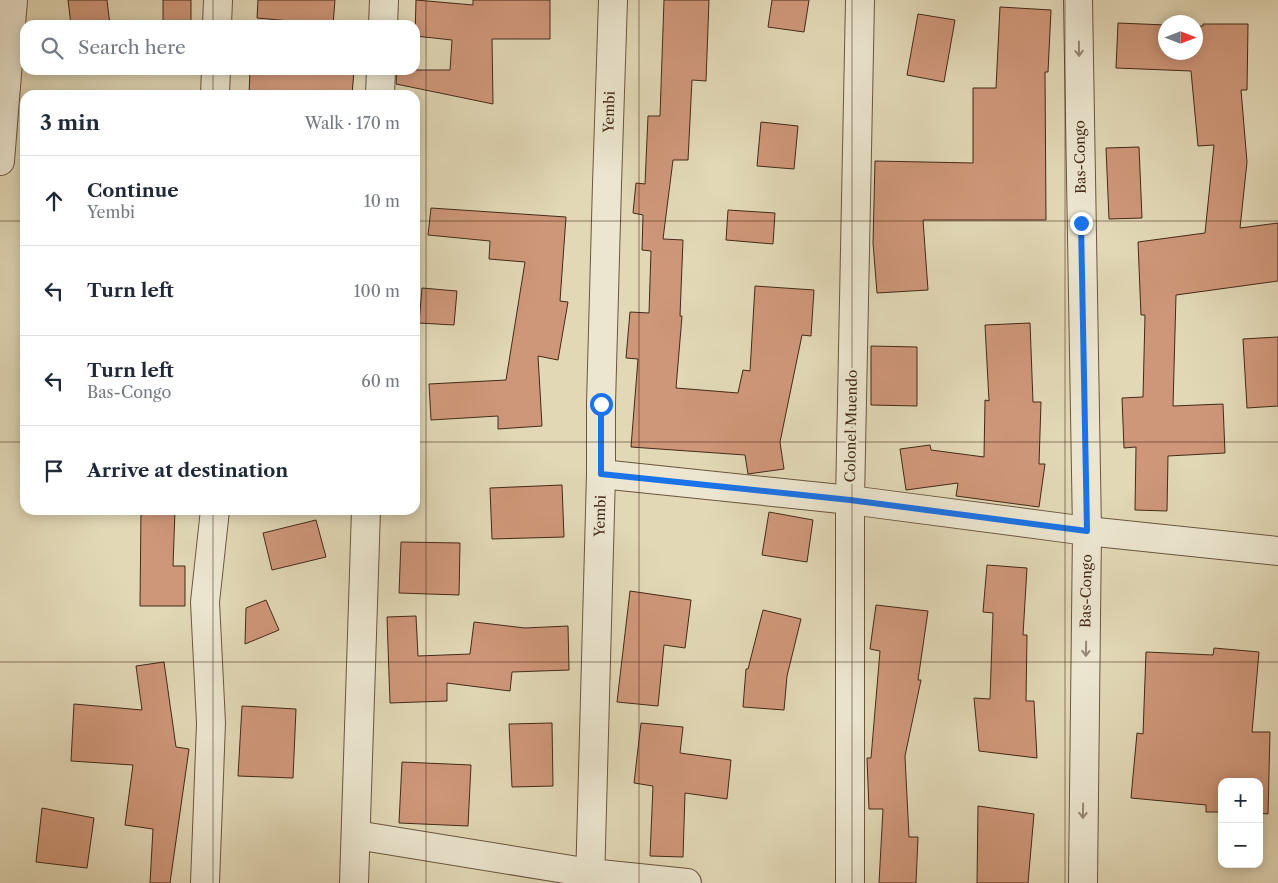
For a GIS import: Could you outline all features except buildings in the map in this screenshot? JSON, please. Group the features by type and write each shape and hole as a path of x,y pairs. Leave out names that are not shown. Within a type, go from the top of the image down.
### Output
{"street":[{"path":"0,161 13,0"},
{"path":"217,20 218,0"},
{"path":"383,20 384,0"},
{"name":"Yembi","path":"590,878 613,0"},
{"name":"Colonel Muendo","path":"850,883 850,500 860,0"},
{"name":"Bas-Congo","path":"1078,0 1087,531 1082,883"},
{"path":"215,90 216,75"},
{"path":"380,90 381,75"},
{"path":"601,474 850,500 1087,531 1278,551"},
{"path":"205,883 212,723 205,602 214,515"},
{"path":"354,883 366,515"},
{"path":"356,835 590,878 687,883"}],"route":[{"path":"601,404 601,474 850,500 1087,531 1081,223"}]}
